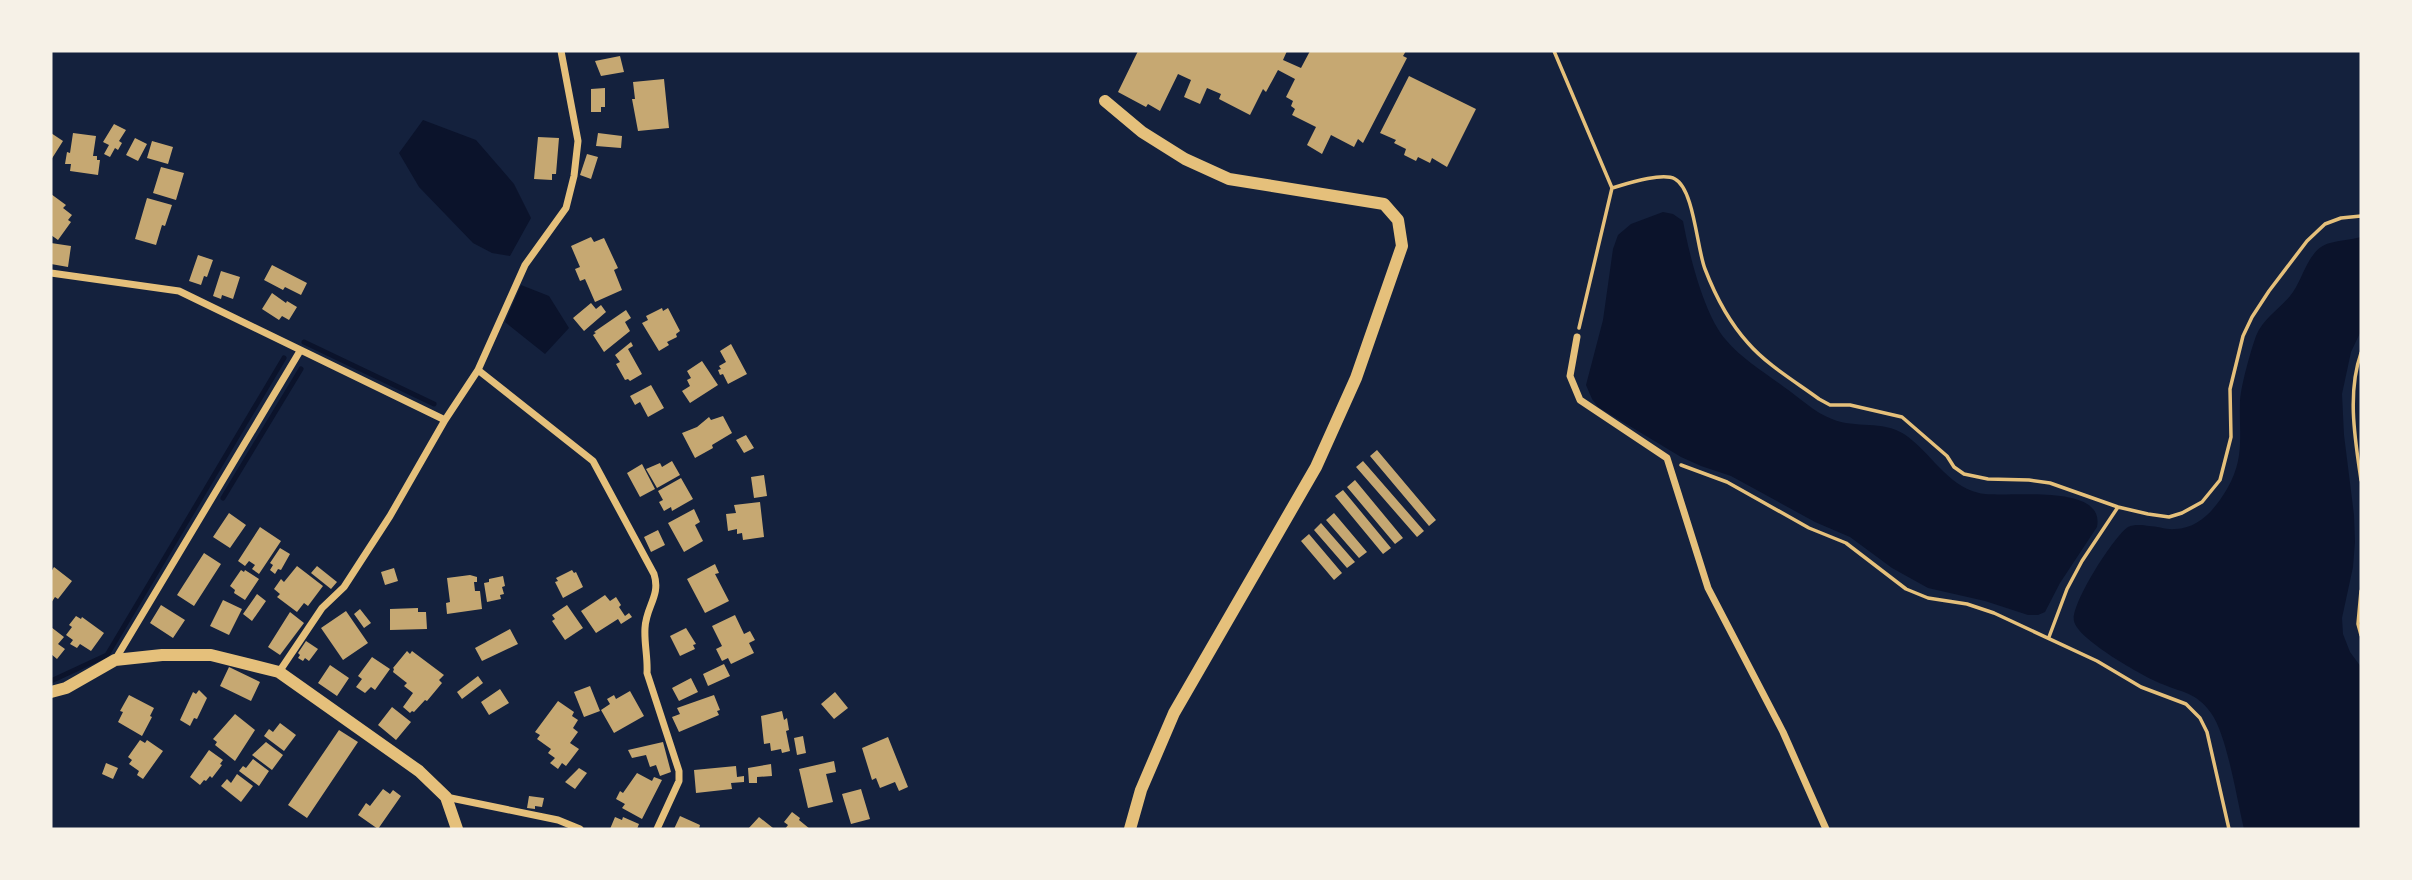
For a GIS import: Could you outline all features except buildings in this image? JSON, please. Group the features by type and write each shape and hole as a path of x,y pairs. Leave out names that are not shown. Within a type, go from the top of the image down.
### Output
{"street":[{"path":"279,672 322,608 344,586 390,516 445,420 478,370 526,265 566,208 578,141 561,51"},
{"path":"1105,101 1142,132 1185,159 1229,179 1384,204 1398,220 1402,246 1356,378 1316,467 1174,713 1141,790 1130,829"},
{"path":"51,273 179,291 445,420"},
{"path":"1577,337 1570,376 1580,400 1667,458 1708,588 1783,732 1826,829"},
{"path":"115,660 300,351"},
{"path":"478,370 593,461 654,574 658,587 649,607 645,629 647,673 680,771 679,781 657,829"},
{"path":"51,692 66,688 115,660 162,655 211,655 279,672 419,771 446,797 457,829"},
{"path":"446,797 558,820 580,829"}],"path":[{"path":"1554,51 1612,188 1577,337"},
{"path":"1612,188 1638,180 1667,177 1675,179 1683,187 1710,283 1732,323 1749,345 1819,400 1830,405 1850,405 1902,417 1964,474 1988,479 2050,483 2118,508 2169,517 2202,502 2220,480 2231,437 2230,389 2243,336 2252,317 2307,241 2325,224 2341,218 2361,216"},
{"path":"2361,354 2354,385 2355,428 2361,480"},
{"path":"1667,458 1695,472 1727,482 1809,528 1846,543 1906,589 1928,598 1967,604 2049,637 2141,687 2186,704 2200,718 2207,732 2230,829"},
{"path":"2049,637 2067,589 2082,561 2118,508"},
{"path":"2361,591 2358,624 2361,635"}],"water":[{"path":"423,120 476,140 514,184 531,218 510,256 492,253 473,243 419,187 399,153"},
{"path":"1663,212 1673,214 1683,221 1693,267 1704,300 1726,340 1746,359 1813,409 1841,422 1887,427 1904,434 1948,476 1967,489 1991,494 2050,495 2086,503 2095,513 2097,527 2060,583 2045,612 2028,615 1985,601 1928,588 1892,568 1850,537 1815,522 1731,476 1681,457 1598,407 1586,385 1603,320 1613,249 1618,235 1631,224"},
{"path":"2361,237 2361,331 2351,352 2342,394 2355,542 2353,567 2342,618 2343,634 2350,652 2361,667 2361,829 2244,829 2227,752 2211,713 2194,697 2141,674 2098,647 2078,629 2074,621 2075,613 2094,571 2128,527 2138,525 2184,528 2206,516 2217,504 2233,478 2239,457 2242,388 2259,329 2293,292 2317,251 2330,243"},
{"path":"521,285 549,296 569,328 545,354 505,322"}],"waterway":[{"path":"304,342 434,404"},
{"path":"51,681 107,655 284,358"},
{"path":"223,498 301,369"}]}
